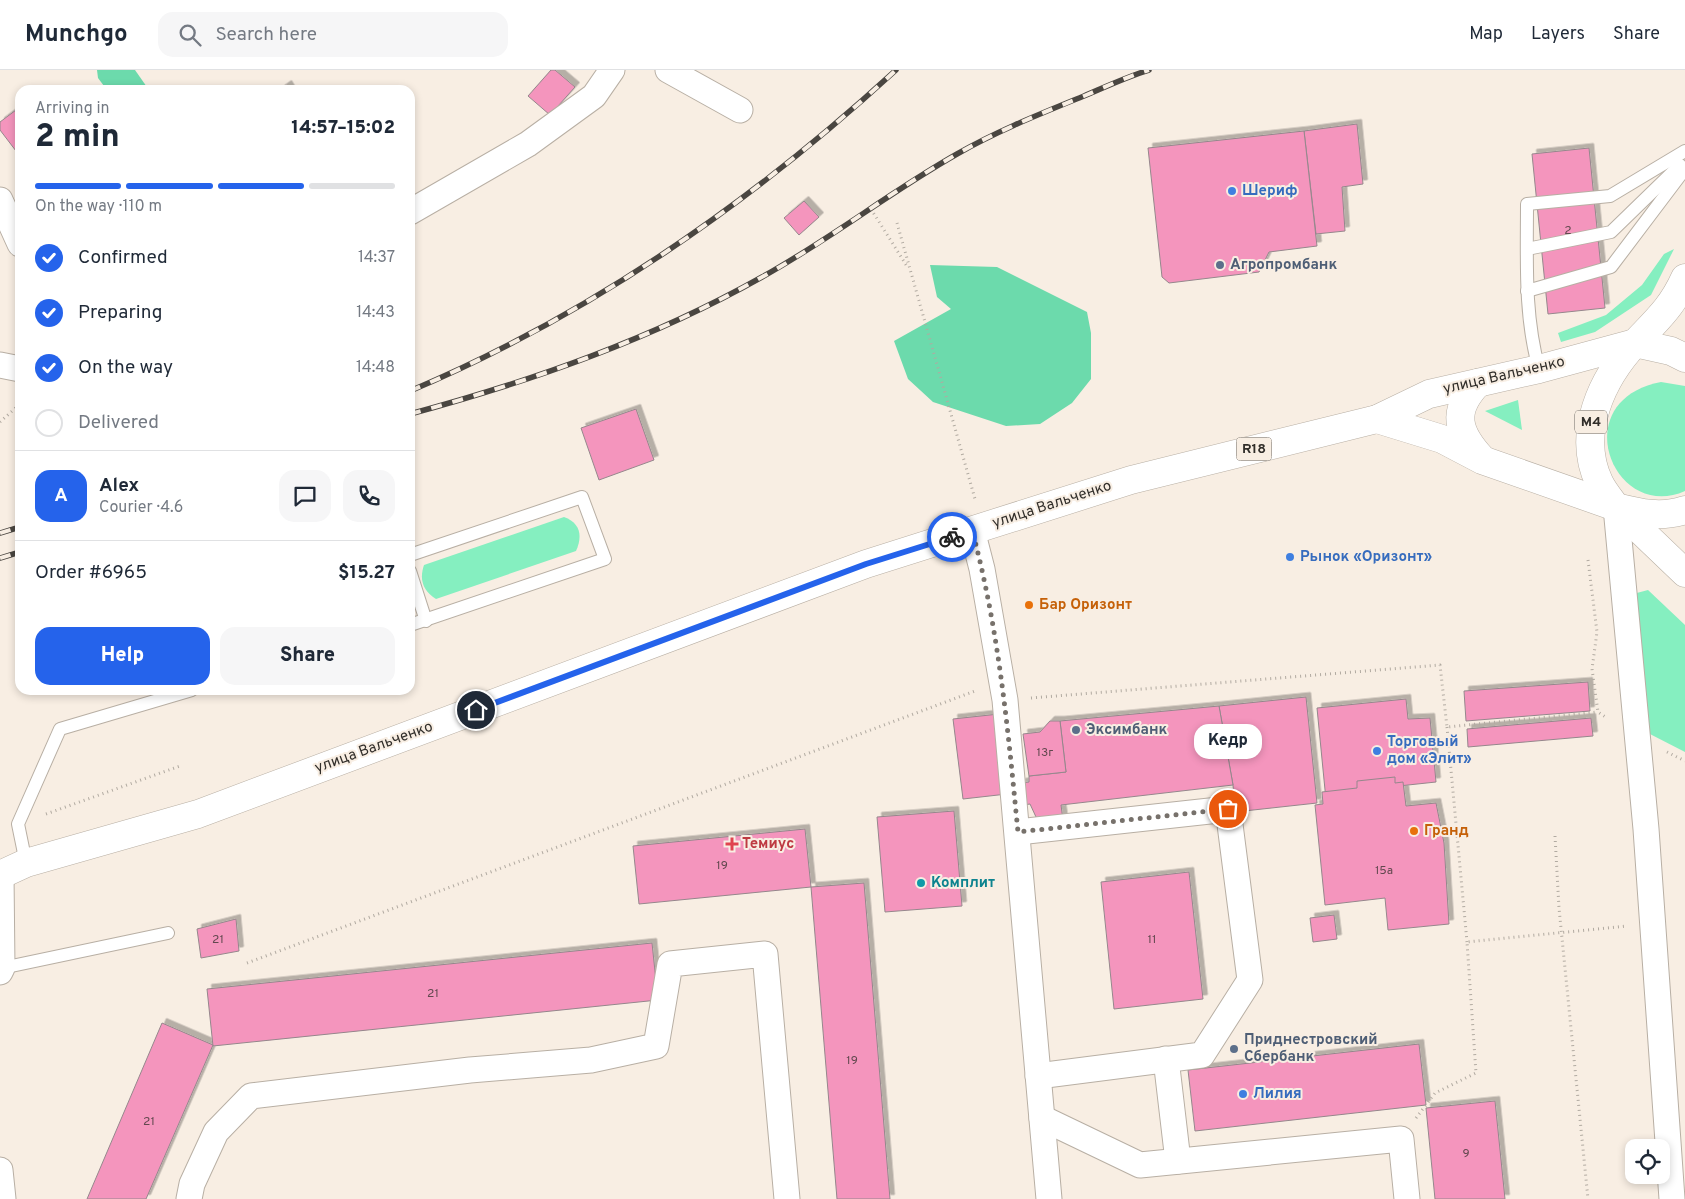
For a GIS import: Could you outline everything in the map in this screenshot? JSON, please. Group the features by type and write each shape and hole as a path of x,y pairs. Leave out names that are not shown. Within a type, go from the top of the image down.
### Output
{"main road":[{"name":"M4","path":"1616,507 1599,482 1596,473 1591,457 1590,428 1601,395 1614,370 1635,343 1661,318 1675,300 1685,278"},
{"path":"1635,343 1670,351 1685,358"},
{"name":"улица Вальченко","path":"0,875 26,863 198,814 866,564 1131,480 1377,419 1429,394 1539,369 1635,343"},
{"path":"1478,383 1467,395 1459,410 1461,427 1468,444 1482,460"},
{"path":"1377,419 1442,440 1482,460 1616,507 1647,515 1684,511"},
{"path":"1616,507 1685,573"}],"street":[{"path":"415,209 528,144 594,96 612,70"},
{"path":"668,70 740,110"},
{"path":"0,200 15,233"},
{"path":"0,365 15,368"},
{"path":"1616,507 1646,829 1672,1199"},
{"path":"972,530 982,569 1004,700 1018,832 1049,1199"},
{"path":"1018,832 1228,809 1250,980 1202,1055 1038,1076"},
{"path":"0,875 1,970"},
{"path":"189,1199 192,1184 216,1132 251,1096 470,1070 590,1060 656,1046 670,964 765,954 787,1199"},
{"path":"1166,1059 1178,1161"},
{"path":"1042,1118 1140,1165 1401,1138 1407,1199"},
{"path":"0,1170 3,1199"}],"lane":[{"path":"1539,369 1531,340 1527,291 1528,204 1610,196 1685,151"},
{"path":"1527,249 1611,232 1685,160"},
{"path":"1527,291 1611,266 1685,169"},
{"path":"415,553 582,497 605,559 415,624"},
{"path":"415,587 426,621"},
{"path":"26,863 18,824 60,729 175,695"},
{"path":"1,970 168,933"}],"path":[{"path":"871,209 911,273"},
{"path":"897,223 975,500"},
{"path":"0,422 15,408"},
{"path":"247,962 979,689 1004,700 1440,665 1467,942 1476,1072 1435,1093 1401,1138"},
{"path":"1447,727 1598,712"},
{"path":"18,824 180,766"},
{"path":"1555,836 1562,933 1588,1199"},
{"path":"1467,942 1652,923"}],"green space":[{"path":"97,70 135,70 146,85 103,85 98,78"},
{"path":"1674,249 1651,295 1595,332 1561,342 1558,333 1606,315 1642,285 1664,254"},
{"path":"930,265 997,267 1087,312 1091,333 1091,379 1072,403 1040,424 1006,426 933,402 908,379 894,341 951,309 937,297"},
{"path":"1661,382 1685,386 1685,491 1660,496 1638,490 1621,476 1610,456 1607,433 1614,412 1631,393"},
{"path":"1518,400 1522,430 1485,411"},
{"path":"564,517 574,523 579,530 576,551 436,599 423,585 424,565"},
{"path":"1648,590 1685,625 1685,752 1646,732 1633,594"}],"building":[{"path":"551,70 555,70 575,87 550,115 528,96"},
{"path":"15,111 15,150 0,130 0,122"},
{"path":"1357,124 1363,184 1342,187 1345,231 1316,234 1304,131"},
{"name":"Шериф","path":"1304,131 1317,246 1269,252 1259,272 1169,283 1162,277 1148,148"},
{"path":"1589,148 1605,308 1548,314 1532,154"},
{"path":"804,201 819,217 799,235 784,218"},
{"path":"636,409 654,460 599,480 581,428"},
{"path":"1588,682 1590,711 1466,721 1464,691"},
{"path":"1306,697 1317,803 1235,812 1233,785 1219,706"},
{"name":"Торговый дом «Элит»","path":"1406,699 1408,719 1430,718 1436,782 1352,791 1353,797 1326,800 1317,708"},
{"path":"1219,706 1233,785 1061,805 1063,820 1042,821 1036,817 1030,804 1023,805 1021,783 1029,782 1029,776 1066,772 1060,721"},
{"path":"999,714 1007,794 963,799 953,719"},
{"path":"1591,718 1593,736 1468,747 1467,729"},
{"path":"1050,721 1060,721 1066,772 1029,776 1023,734 1040,732"},
{"path":"1395,777 1395,783 1403,782 1406,806 1436,803 1444,843 1449,924 1388,930 1385,898 1325,905 1315,805 1323,804 1322,792 1357,788 1357,781"},
{"name":"Комплит","path":"954,811 962,906 885,912 877,817"},
{"path":"805,829 811,887 639,904 633,846"},
{"path":"1189,872 1203,999 1114,1009 1101,882"},
{"path":"864,883 890,1199 837,1199 811,887"},
{"path":"1334,915 1337,939 1313,942 1310,918"},
{"path":"236,919 239,951 201,958 197,929"},
{"path":"652,943 658,1000 213,1046 207,989"},
{"path":"162,1023 213,1045 146,1199 87,1199"},
{"path":"1419,1044 1426,1105 1195,1131 1188,1070"},
{"path":"1495,1101 1505,1199 1435,1199 1426,1108"}],"railway":[{"path":"415,389 477,361 542,327 605,291 666,252 726,210 785,165 896,70"},
{"path":"415,413 546,372 634,339 678,320 787,263 908,184 972,146 1035,116 1149,70"},
{"path":"0,533 15,528"},
{"path":"0,558 15,554"}],"way so far":[{"path":"952,537 972,530 982,569 1004,700 1018,832 1228,809"}],"place":[{"name":"Шериф","path":"1232,191"},
{"name":"Агропромбанк","path":"1220,265"},
{"name":"Рынок «Оризонт»","path":"1290,557"},
{"name":"Бар Оризонт","path":"1029,605"},
{"name":"Эксимбанк","path":"1076,730"},
{"name":"Торговый дом «Элит»","path":"1377,751"},
{"name":"Кедр","path":"1228,809"},
{"name":"Гранд","path":"1414,831"},
{"name":"Темиус","path":"732,844"},
{"name":"Комплит","path":"921,883"},
{"name":"Приднестровский Сбербанк","path":"1234,1049"},
{"name":"Лилия","path":"1243,1094"}],"route":[{"path":"476,710 866,564 952,537"}]}
